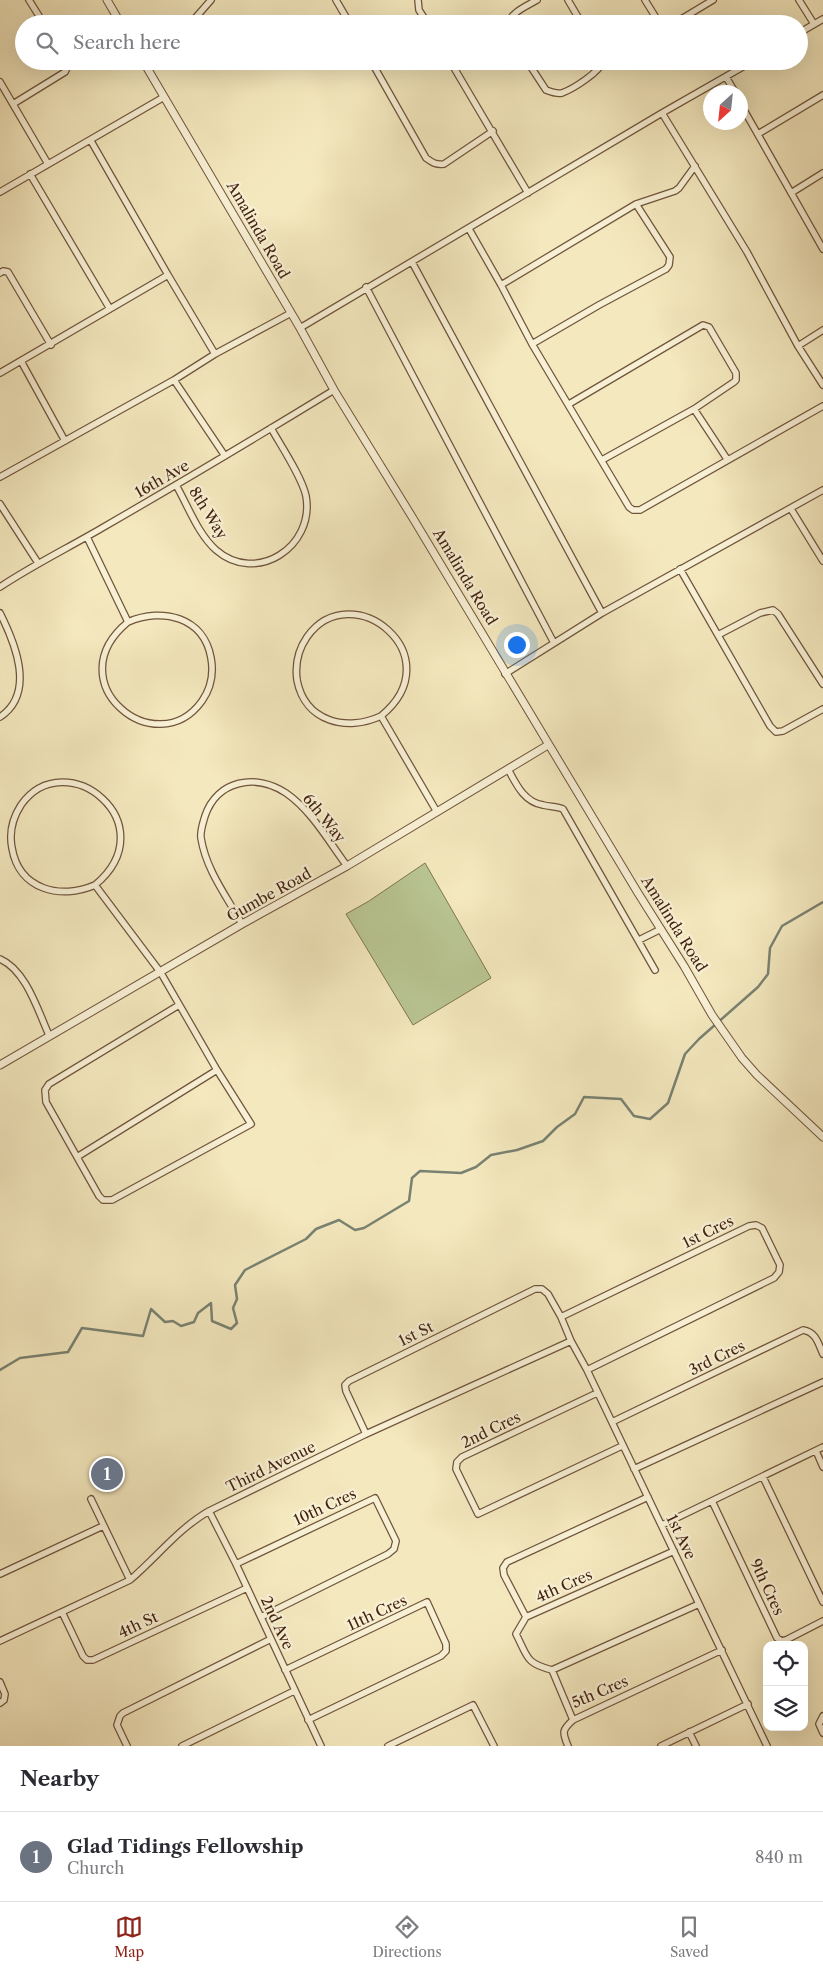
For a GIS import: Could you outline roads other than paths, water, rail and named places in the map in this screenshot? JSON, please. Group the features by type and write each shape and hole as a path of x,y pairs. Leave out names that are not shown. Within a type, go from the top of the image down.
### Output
{"street":[{"path":"29,0 38,15"},
{"path":"107,0 116,15"},
{"path":"198,15 211,0"},
{"path":"336,0 345,15"},
{"path":"418,0 419,10 422,15"},
{"path":"513,15 537,0"},
{"path":"568,0 577,15"},
{"path":"645,0 654,15"},
{"path":"688,15 713,0"},
{"path":"799,0 814,24"},
{"path":"808,28 823,19"},
{"path":"13,104 66,70"},
{"name":"Amalinda Road","path":"148,70 300,328 334,390 712,1015 757,1075 823,1137"},
{"path":"376,70 426,158 437,165 444,164 492,131"},
{"path":"455,70 528,193"},
{"path":"533,70 546,90 561,93 599,70"},
{"path":"300,328 366,287 469,229 662,113 739,70"},
{"path":"726,78 730,85"},
{"path":"0,82 48,164"},
{"path":"758,134 823,95"},
{"path":"0,192 164,97"},
{"path":"662,113 747,252 798,346 823,385"},
{"path":"748,117 823,248"},
{"path":"91,141 216,354"},
{"path":"502,285 636,204 675,191 695,166"},
{"path":"791,193 823,173"},
{"path":"30,174 110,309"},
{"path":"532,344 666,269 669,265 670,257 636,204"},
{"path":"469,229 502,285 532,344 629,507 636,511 823,406"},
{"path":"412,262 602,613"},
{"path":"0,273 3,271 8,272 51,345"},
{"path":"0,373 51,345 168,275"},
{"path":"366,287 554,643"},
{"path":"0,477 291,313"},
{"path":"569,404 703,325 709,327 737,376 734,382 694,408 602,460"},
{"path":"798,346 823,330"},
{"path":"21,361 65,441"},
{"path":"174,380 225,456"},
{"name":"16th Ave","path":"0,586 176,485 334,390"},
{"path":"694,408 727,459"},
{"name":"8th Way","path":"176,485 206,539 217,551 230,559 245,563 261,562 275,558 288,550 298,538 305,524 307,509 305,494 299,479 271,428"},
{"path":"505,674 602,613 823,490"},
{"path":"0,504 38,563"},
{"path":"791,509 823,561"},
{"path":"87,537 128,622"},
{"path":"680,569 770,726 776,732 783,731 823,709"},
{"path":"718,635 760,613 773,610 778,614 823,684"},
{"path":"0,613 12,636 19,664 20,681 12,704 6,713 0,717"},
{"path":"148,615 170,615 189,624 204,640 210,653 213,667 212,681 202,701 187,716 167,723 145,722 126,713 111,698 105,685 102,671 104,656 109,643 117,631 128,622 148,615"},
{"path":"342,616 363,616 383,625 398,641 404,654 405,682 396,702 381,716 360,724 339,723 325,718 304,699 298,686 296,672 297,657 302,644 311,632 322,623 342,616"},
{"path":"381,716 437,812"},
{"name":"Gumbe Road","path":"0,1065 161,973 242,924 347,866 548,745"},
{"path":"508,769 526,797 541,805 563,809 655,970"},
{"name":"6th Way","path":"242,924 208,864 201,836 208,808 218,794 228,786 258,781 274,786 287,794 311,818 347,866"},
{"path":"78,784 91,789 103,798 112,809 118,822 121,836 119,850 114,864 95,885 68,893 53,891 40,886 28,878 19,867 13,854 10,840 12,825 17,812 25,800 36,791 49,785 78,784"},
{"path":"95,885 161,973 216,1070 251,1124 108,1201 99,1196 46,1102 45,1090 49,1084 179,1005"},
{"path":"639,940 661,929"},
{"path":"0,959 11,965 20,974 50,1035"},
{"path":"77,1157 216,1070"},
{"name":"1st Cres","path":"561,1317 749,1226 756,1225 762,1228 780,1265 779,1272 774,1278 587,1370"},
{"name":"1st St","path":"366,1434 346,1391 345,1385 349,1381 535,1289 542,1289 548,1294"},
{"name":"1st Ave","path":"548,1294 561,1317 570,1341 587,1370 767,1746"},
{"name":"3rd Cres","path":"612,1422 803,1330 816,1336 823,1354"},
{"name":"Third Avenue","path":"0,1641 130,1580 147,1566 179,1533 194,1520 209,1511 366,1434 570,1341"},
{"path":"634,1469 823,1382"},
{"name":"2nd Cres","path":"597,1393 462,1457 457,1462 456,1469 478,1514 622,1446"},
{"path":"662,1525 823,1447"},
{"path":"816,1451 823,1467"},
{"path":"763,1477 823,1602"},
{"name":"4th Cres","path":"648,1497 507,1562 503,1568 504,1575 526,1617 674,1551"},
{"name":"10th Cres","path":"236,1564 375,1498 396,1541 394,1549 388,1554 261,1617"},
{"path":"91,1499 130,1580"},
{"name":"9th Cres","path":"712,1501 777,1638 782,1641 786,1640 823,1621"},
{"name":"2nd Ave","path":"209,1511 261,1617 319,1745"},
{"path":"0,1574 103,1526"},
{"name":"4th St","path":"62,1612 83,1656 87,1660 93,1660 247,1588"},
{"name":"11th Cres","path":"285,1670 427,1602 446,1644 446,1651 441,1656 308,1720"},
{"path":"526,1617 516,1634 530,1661 536,1666 552,1670 699,1604"},
{"path":"127,1746 117,1725 122,1713 271,1639"},
{"name":"5th Cres","path":"552,1670 573,1720 722,1650"},
{"path":"0,1682 6,1694 4,1700 0,1703"},
{"path":"182,1746 294,1691"},
{"path":"661,1746 748,1704"},
{"path":"388,1746 473,1705 494,1746"},
{"path":"823,1716 819,1724 823,1734"},
{"path":"568,1746 563,1734 565,1727 573,1720"},
{"path":"689,1732 696,1746"}],"waterway":[{"path":"0,1370 20,1358 68,1352 82,1328 143,1336 151,1309 165,1322 173,1321 181,1326 194,1322 198,1313 211,1303 212,1321 231,1329 237,1323 233,1308 237,1299 235,1285 245,1270 306,1239 316,1229 339,1220 355,1230 364,1228 409,1201 412,1178 420,1171 461,1173 476,1167 491,1155 517,1150 543,1141 557,1127 575,1114 584,1097 621,1099 634,1116 650,1119 668,1103 685,1054 699,1039 758,987 768,974 770,948 782,926 823,902"}],"place":[{"name":"Glad Tidings Fellowship","path":"107,1474"}]}
